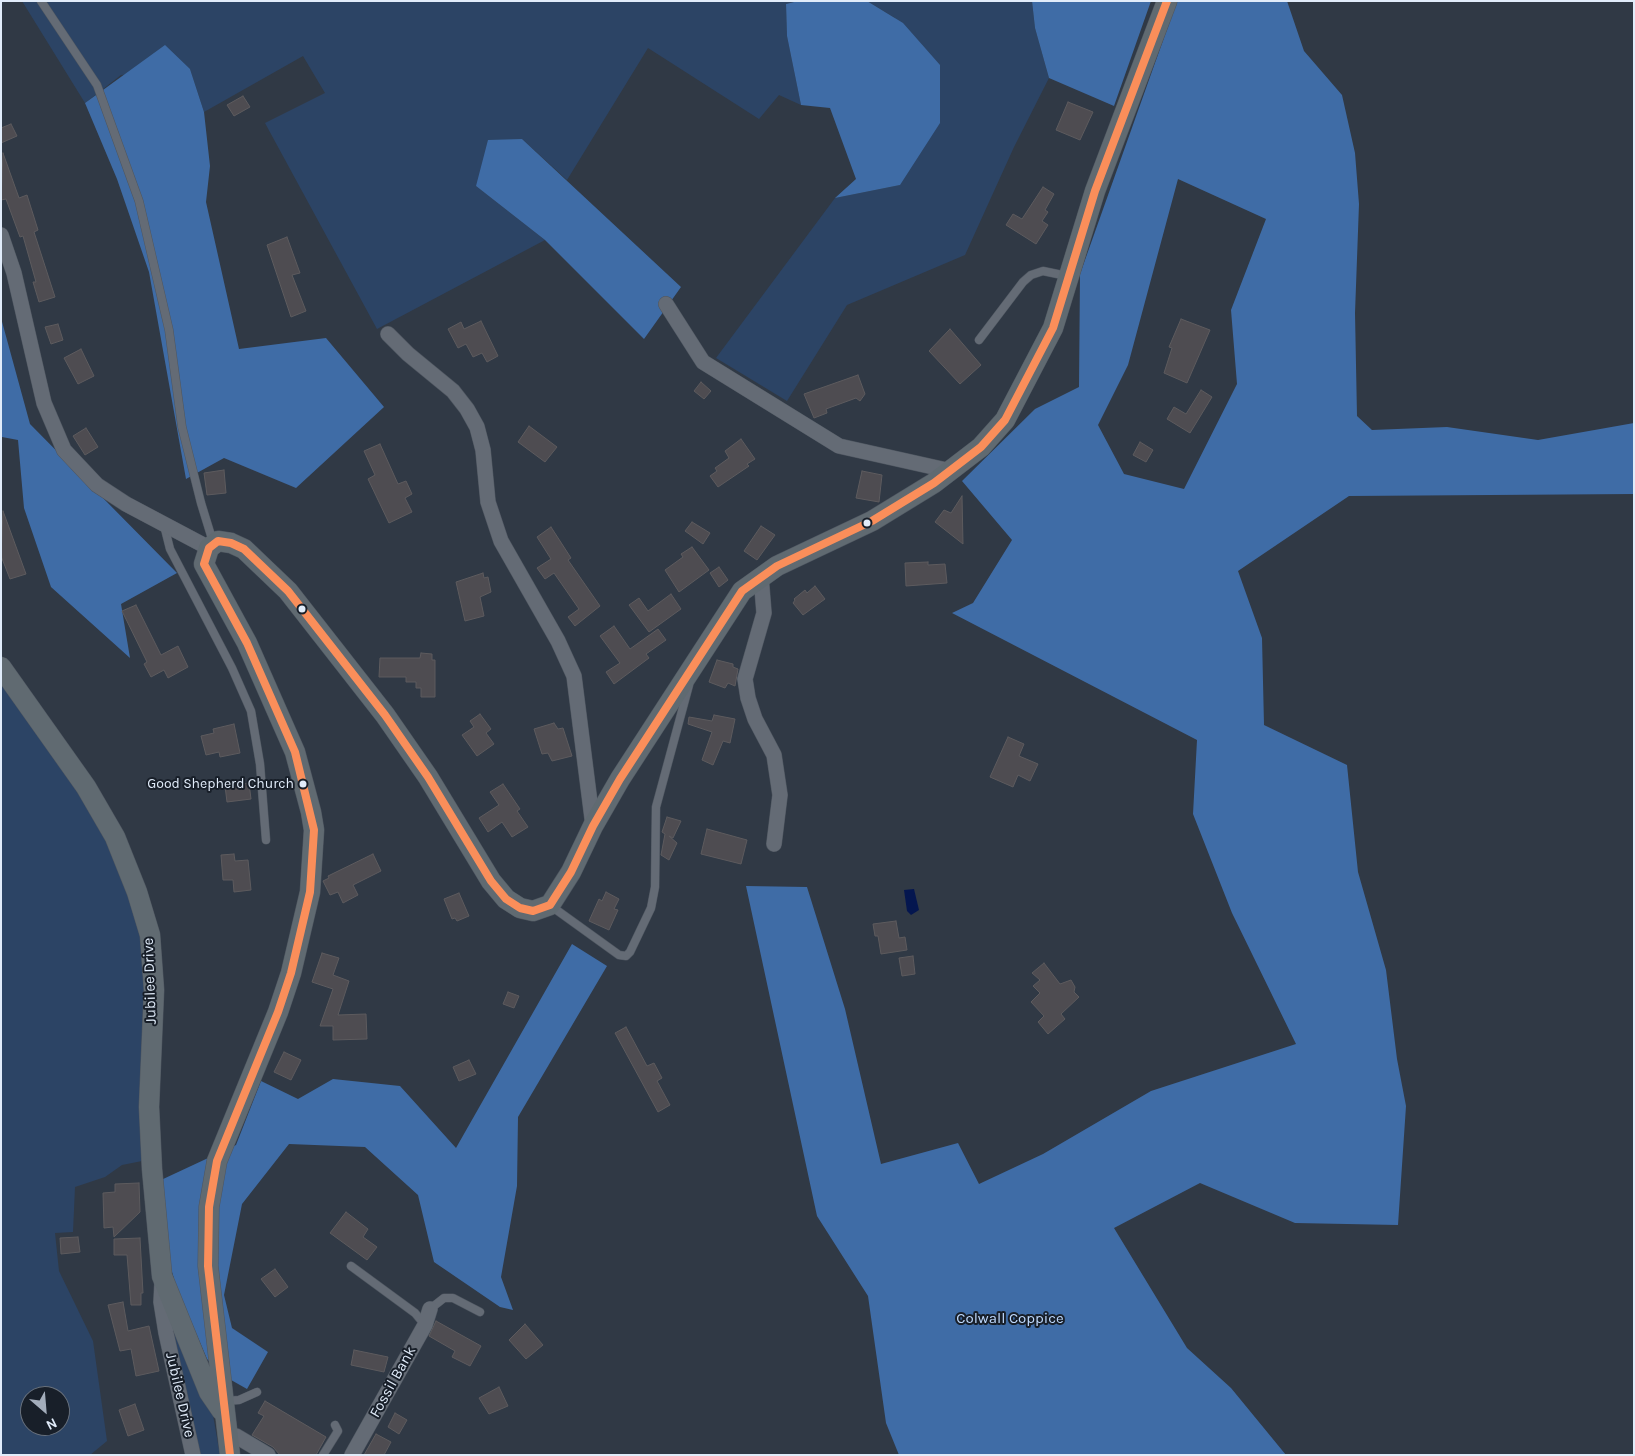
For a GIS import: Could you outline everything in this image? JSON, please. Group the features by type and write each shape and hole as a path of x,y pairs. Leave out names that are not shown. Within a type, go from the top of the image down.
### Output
{"main road":[{"path":"230,1455 208,1266 209,1207 217,1161 278,1012 291,973 310,892 314,830 312,812 295,752 247,643 204,564 212,546 218,541 231,542 244,549 288,591 385,715 428,777 491,881 506,900 520,908 533,910 550,905 571,872 593,826 620,779 742,591 761,576 811,548 872,521 934,484 981,448 1005,420 1053,328 1106,159 1168,1"},
{"name":"Jubilee Drive","path":"1,667 86,787 115,837 137,892 150,935 154,990 150,1115 152,1169 162,1276 209,1392 225,1417"}],"street":[{"path":"1,235 14,273 44,402 64,450 97,485 163,524 212,546"},
{"path":"666,304 703,362 839,446 951,471"},
{"path":"388,334 408,354 453,391 467,409 476,427 483,450 488,502 501,541 558,640 574,676 593,826"},
{"path":"761,576 764,613 744,679 755,719 774,755 780,795 774,844"},
{"name":"Jubilee Drive","path":"162,1276 161,1302 166,1333 193,1455"},
{"name":"Fossil Bank","path":"352,1455 425,1325 430,1308"},
{"path":"225,1417 236,1436 268,1455"}],"lane":[{"path":"41,1 97,85 139,201 169,330 182,427 212,546"},
{"path":"979,340 1031,274 1043,271 1069,277"},
{"path":"163,524 170,549 232,668 251,711 260,764 266,840"},
{"path":"550,905 619,955 626,956 630,952 651,908 655,887 656,807 685,707 692,666"},
{"path":"351,1266 415,1312 425,1325"},
{"path":"430,1308 444,1298 453,1298 480,1312"},
{"path":"225,1417 239,1400 257,1392"},
{"path":"323,1455 338,1431 335,1425"}],"shaded area":[{"path":"22,1 798,1 786,4 787,36 801,105 779,95 759,119 648,48 567,180 522,139 476,186 545,240 377,329 265,123 325,93 303,56 204,112 190,69 121,75 85,103"},
{"path":"867,1 1032,1 1035,28 1049,78 1014,147 965,255 847,305 787,401 716,358 835,198 900,185 895,18"},
{"path":"1,669 123,856 141,941 151,1073 152,1159 122,1165 105,1177 75,1187 73,1232 55,1233 59,1271 93,1341 107,1441 90,1455 1,1455"},
{"path":"914,889 919,910 911,915 907,911 904,890"},
{"path":"169,1311 213,1415 220,1455 199,1455"}],"green space":[{"path":"798,1 867,1 903,23 940,65 940,123 900,185 835,198 856,179 830,108 801,105 787,36 786,4"},
{"path":"1032,1 1151,1 1114,106 1049,78 1035,28"},
{"name":"Colwall Coppice","path":"1177,1 1287,1 1304,51 1342,95 1355,153 1359,204 1355,313 1357,416 1372,430 1447,427 1538,440 1634,423 1634,494 1349,496 1238,571 1262,638 1264,725 1347,765 1358,872 1386,970 1397,1059 1406,1106 1398,1225 1295,1223 1200,1183 1114,1228 1187,1348 1231,1388 1286,1455 899,1455 886,1423 868,1296 817,1216 746,886 807,887 845,1009 881,1164 958,1143 979,1184 1043,1154 1151,1091 1296,1044 1232,913 1193,814 1197,740 952,613 973,603 1012,540 962,481 1035,409 1079,387 1080,274","holes":["1178,179 1266,219 1231,310 1237,384 1184,489 1124,474 1098,425 1128,365"]},
{"path":"165,45 190,69 204,112 210,166 206,202 239,349 326,338 384,407 296,488 224,458 186,479 149,272 117,179 85,103"},
{"path":"522,139 681,287 644,339 545,240 476,186 488,140"},
{"path":"1,318 30,424 177,573 121,604 130,658 51,587 24,508 18,440 2,437"},
{"path":"572,944 607,966 518,1117 517,1186 501,1277 513,1310 500,1307 434,1262 418,1195 365,1147 289,1144 242,1204 224,1295 232,1328 268,1352 247,1389 224,1376 207,1359 177,1289 167,1255 161,1180 236,1145 261,1081 298,1099 333,1079 400,1086 456,1148"}],"building":[{"path":"243,96 250,107 234,116 227,105"},
{"path":"1068,102 1093,112 1080,140 1056,130"},
{"path":"11,124 17,136 1,143 1,128"},
{"path":"3,153 19,198 27,195 38,230 34,232 55,297 39,302 33,282 36,282 23,236 20,237 6,199 1,200"},
{"path":"1043,187 1054,194 1045,210 1048,212 1042,221 1048,225 1036,244 1006,225 1013,214 1022,219"},
{"path":"287,237 300,273 292,275 306,311 291,317 267,245"},
{"path":"1181,319 1210,330 1187,383 1164,373 1172,348 1169,347"},
{"path":"481,321 498,356 487,362 482,353 473,357 466,344 458,348 448,329 461,322 464,329"},
{"path":"58,324 63,340 51,344 45,327"},
{"path":"950,329 981,365 960,384 929,351"},
{"path":"81,349 94,376 78,384 64,358"},
{"path":"858,375 865,394 860,401 856,398 826,409 827,413 814,418 804,394"},
{"path":"701,382 711,391 704,399 694,391"},
{"path":"1201,390 1212,397 1190,433 1167,419 1174,407 1186,414"},
{"path":"529,426 557,447 545,462 518,442"},
{"path":"86,428 98,447 85,455 73,436"},
{"path":"741,439 755,459 747,464 749,466 718,487 710,476 717,471 715,468 729,458 725,451"},
{"path":"1140,442 1153,450 1146,462 1133,455"},
{"path":"380,444 398,484 406,481 412,494 405,498 412,512 389,523 368,479 375,475 364,451"},
{"path":"224,470 226,493 207,495 204,473"},
{"path":"862,471 882,475 879,502 856,498"},
{"path":"962,496 963,544 935,522 944,510 951,513"},
{"path":"3,511 26,574 10,579 1,556"},
{"path":"692,522 710,533 703,544 685,531"},
{"path":"761,526 775,535 757,560 744,551"},
{"path":"551,527 571,558 568,560 600,606 575,626 568,617 579,609 554,573 545,579 537,568 551,559 537,537"},
{"path":"692,547 709,570 679,592 665,570 683,557 681,554"},
{"path":"928,562 928,565 945,564 947,583 906,586 905,563"},
{"path":"719,567 728,580 719,587 710,573"},
{"path":"483,573 484,578 488,577 491,592 480,597 484,616 465,621 456,582"},
{"path":"815,586 825,599 803,615 793,603 794,599 805,590 807,593"},
{"path":"671,594 681,609 649,632 629,605 639,598 648,611"},
{"path":"136,605 161,655 178,646 188,667 168,678 164,670 151,677 144,664 147,662 122,611"},
{"path":"614,626 630,649 658,629 666,640 646,654 649,658 614,684 606,672 620,663 600,636"},
{"path":"421,653 432,654 432,660 435,660 435,697 421,697 421,688 416,688 416,682 406,682 406,677 379,677 380,658 420,658"},
{"path":"717,660 733,664 733,667 738,669 735,686 728,683 725,688 709,682"},
{"path":"480,714 491,729 486,733 494,744 477,756 462,735 474,727 470,721"},
{"path":"714,715 735,719 730,743 723,741 713,765 702,760 712,732 688,724 689,717 712,721"},
{"path":"554,723 558,729 563,728 572,756 552,761 548,753 542,754 534,729"},
{"path":"234,724 240,753 220,757 219,752 206,755 201,736 214,733 213,729"},
{"path":"1008,737 1024,744 1019,756 1038,764 1030,781 1018,775 1013,787 990,777"},
{"path":"249,783 251,799 227,802 225,786"},
{"path":"503,784 520,809 517,811 528,827 512,837 502,822 488,832 479,818 499,805 490,792"},
{"path":"667,817 681,821 673,838 669,836 677,843 669,860 661,855 665,834 662,832"},
{"path":"707,829 747,840 741,864 701,854"},
{"path":"234,854 235,861 248,860 251,890 234,892 233,880 223,880 221,855"},
{"path":"373,854 381,871 353,885 358,895 343,903 338,892 330,895 323,881 329,878 328,876"},
{"path":"606,892 619,899 614,909 618,910 609,930 589,921 599,899 602,901"},
{"path":"459,893 469,916 457,921 455,918 452,919 444,899"},
{"path":"896,921 899,938 905,937 907,950 881,954 878,936 875,936 873,924"},
{"path":"322,953 339,958 333,975 349,981 338,1015 366,1014 367,1039 333,1040 333,1026 320,1026 333,989 312,982"},
{"path":"913,956 915,974 902,976 899,958"},
{"path":"1044,963 1060,984 1071,980 1075,987 1074,992 1079,997 1061,1014 1065,1019 1048,1034 1038,1022 1044,1016 1031,1002 1040,993 1033,986 1040,980 1032,973"},
{"path":"508,992 519,996 514,1008 503,1004"},
{"path":"626,1027 647,1066 654,1063 662,1078 657,1081 670,1105 658,1112 615,1033"},
{"path":"284,1052 301,1060 291,1080 274,1072"},
{"path":"469,1060 476,1074 459,1081 453,1067"},
{"path":"139,1183 140,1212 114,1237 113,1227 104,1228 103,1193 115,1192 115,1184"},
{"path":"346,1212 368,1229 363,1237 377,1247 367,1260 330,1233"},
{"path":"78,1237 80,1252 61,1254 60,1238"},
{"path":"140,1238 143,1293 141,1293 141,1305 131,1305 127,1255 114,1255 114,1239"},
{"path":"275,1269 288,1287 275,1297 261,1279"},
{"path":"123,1302 128,1331 149,1326 159,1371 136,1376 131,1349 120,1351 108,1305"},
{"path":"436,1321 481,1346 470,1366 452,1357 455,1351 429,1336"},
{"path":"525,1324 543,1345 526,1359 509,1340"},
{"path":"354,1350 388,1357 384,1372 351,1365"},
{"path":"499,1387 508,1406 489,1414 479,1398"},
{"path":"265,1401 326,1437 316,1455 280,1455 273,1447 252,1435 264,1416 258,1413"},
{"path":"135,1404 144,1430 128,1436 119,1410"},
{"path":"395,1413 407,1420 399,1434 388,1427"},
{"path":"376,1434 391,1442 384,1455 364,1455"}],"transit line":[{"path":"230,1455 208,1266 209,1207 217,1161 278,1012 291,973 310,892 314,830 295,752 247,643 204,564 209,548 218,541 231,543 244,549 288,591 385,715 428,777 491,881 506,899 520,908 533,911 550,905 571,872 593,826 620,779 742,591 777,566 872,521 934,483 981,447 1005,420 1053,328 1095,191 1167,1"}],"place":[{"name":"Good Shepherd Church","path":"303,784"}]}
